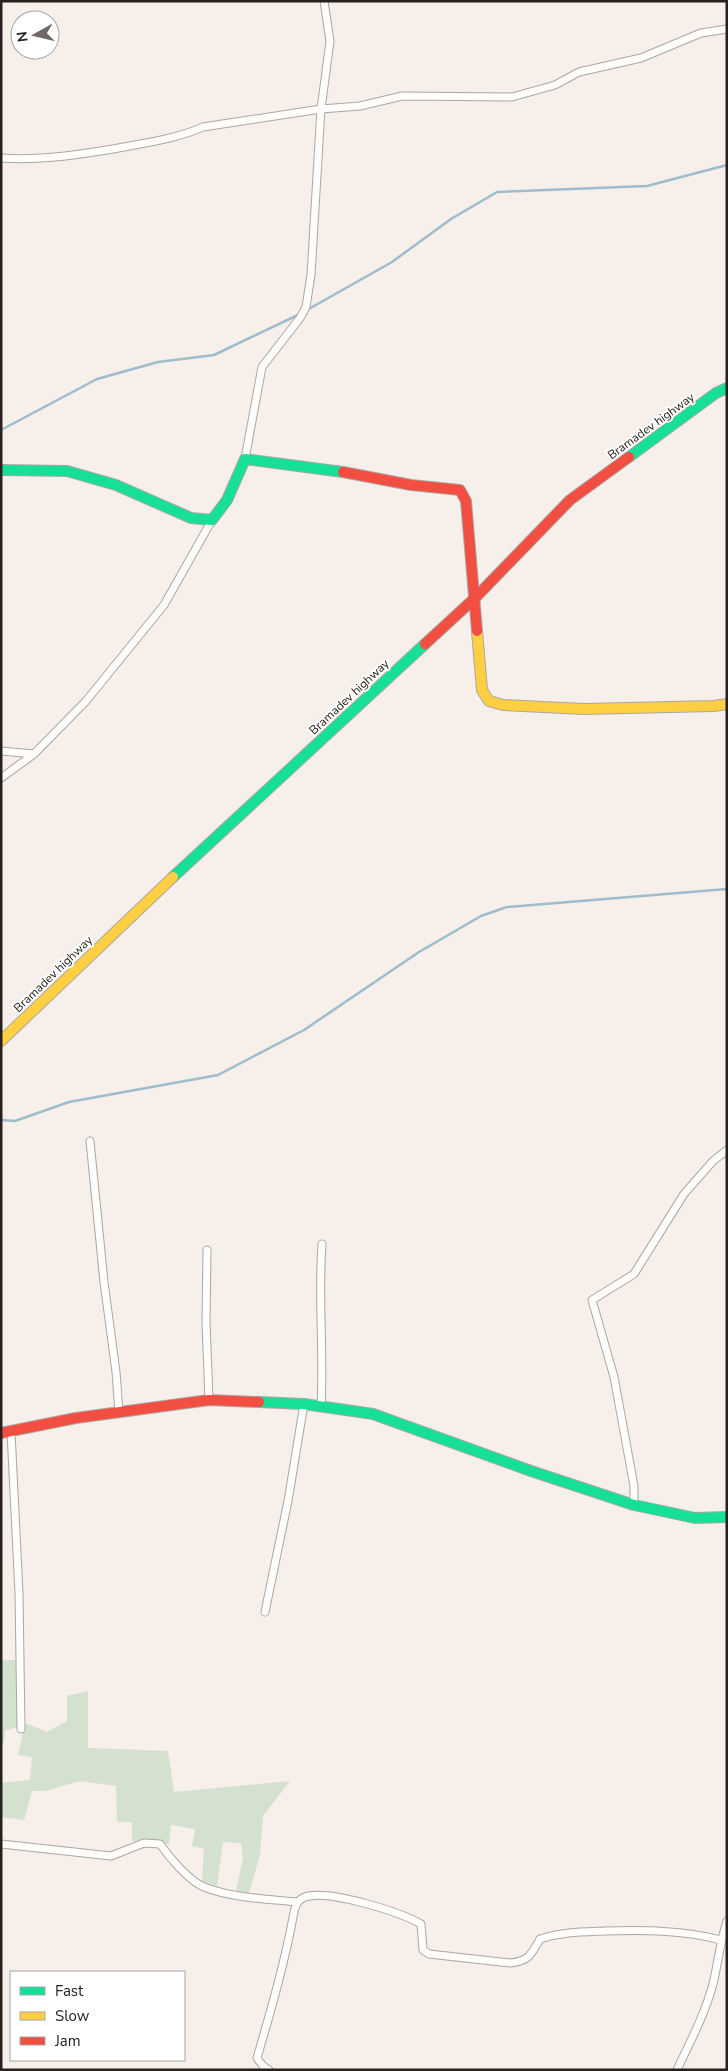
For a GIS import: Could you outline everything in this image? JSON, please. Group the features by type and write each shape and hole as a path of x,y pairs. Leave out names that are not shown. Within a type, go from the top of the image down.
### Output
{"street":[{"path":"1,778 34,754 86,701 164,605 212,520 227,500 245,459 262,367 300,318 306,307 311,275 321,109 330,41 324,1"},
{"path":"1,158 61,156 102,151 185,135 203,127 321,109 360,106 402,96 512,97 555,85 578,72 641,58 701,33 727,29"},
{"name":"Bramadev highway","path":"1,1041 123,924 475,598 570,500 716,393 727,388"},
{"path":"245,459 362,474 411,485 460,490 466,501 482,690 489,701 503,705 584,710 727,704"},
{"path":"1,470 67,471 116,485 191,518 212,520"},
{"path":"1,751 34,754"},
{"path":"90,1141 119,1412"},
{"path":"634,1505 634,1486 614,1377 592,1300 634,1274 684,1194 713,1161 727,1150"},
{"path":"321,1406 323,1368 319,1280 322,1244"},
{"path":"206,1250 209,1400"},
{"path":"21,1728 19,1592 6,1432 76,1418 209,1400 321,1406 373,1414 531,1471 634,1505 695,1518 727,1517"},
{"path":"265,1612 288,1501 304,1404"},
{"path":"1,1844 111,1856 144,1842 160,1844 173,1862 203,1887 245,1897 297,1902 305,1897 335,1897 373,1905 406,1916 421,1924 423,1950 430,1954 510,1963 520,1962 529,1958 540,1939 558,1933 653,1930 693,1933 721,1940"},
{"path":"269,2070 257,2058 270,2009 282,1974 297,1902"},
{"path":"678,2070 713,1984 721,1940 727,1921"}],"green space":[{"path":"1,1660 19,1660 17,1727 5,1731 4,1743 1,1743"},
{"path":"88,1691 88,1748 168,1751 174,1792 290,1781 263,1816 260,1855 249,1893 236,1891 243,1858 241,1843 223,1842 217,1886 202,1881 204,1849 192,1846 195,1829 171,1825 169,1844 132,1841 132,1822 117,1822 116,1786 80,1781 45,1791 32,1791 24,1820 1,1817 1,1783 30,1780 32,1757 18,1755 25,1723 47,1732 67,1721 67,1696"}],"waterway":[{"path":"307,310 392,262 451,219 497,192 647,186 727,165"},
{"path":"1,430 97,379 158,362 214,355 300,314"},
{"path":"1,1120 15,1121 69,1102 218,1075 304,1030 419,952 481,916 507,907 727,889"}],"traffic: fast":[{"path":"629,457 716,393 727,388"},
{"path":"1,470 67,471 116,485 191,518 212,520 227,500 245,459 343,472"},
{"path":"173,877 425,644"},
{"path":"259,1402 304,1404 373,1414 531,1471 634,1505 695,1518 727,1517"}],"traffic: slow":[{"path":"477,631 482,690 489,701 503,705 584,709 714,706 727,704"},
{"path":"1,1041 173,877"}],"traffic: jam":[{"path":"425,644 475,598 570,500 629,457"},
{"path":"343,472 411,485 460,490 466,501 477,631"},
{"path":"1,1433 76,1418 209,1400 259,1402"}]}
